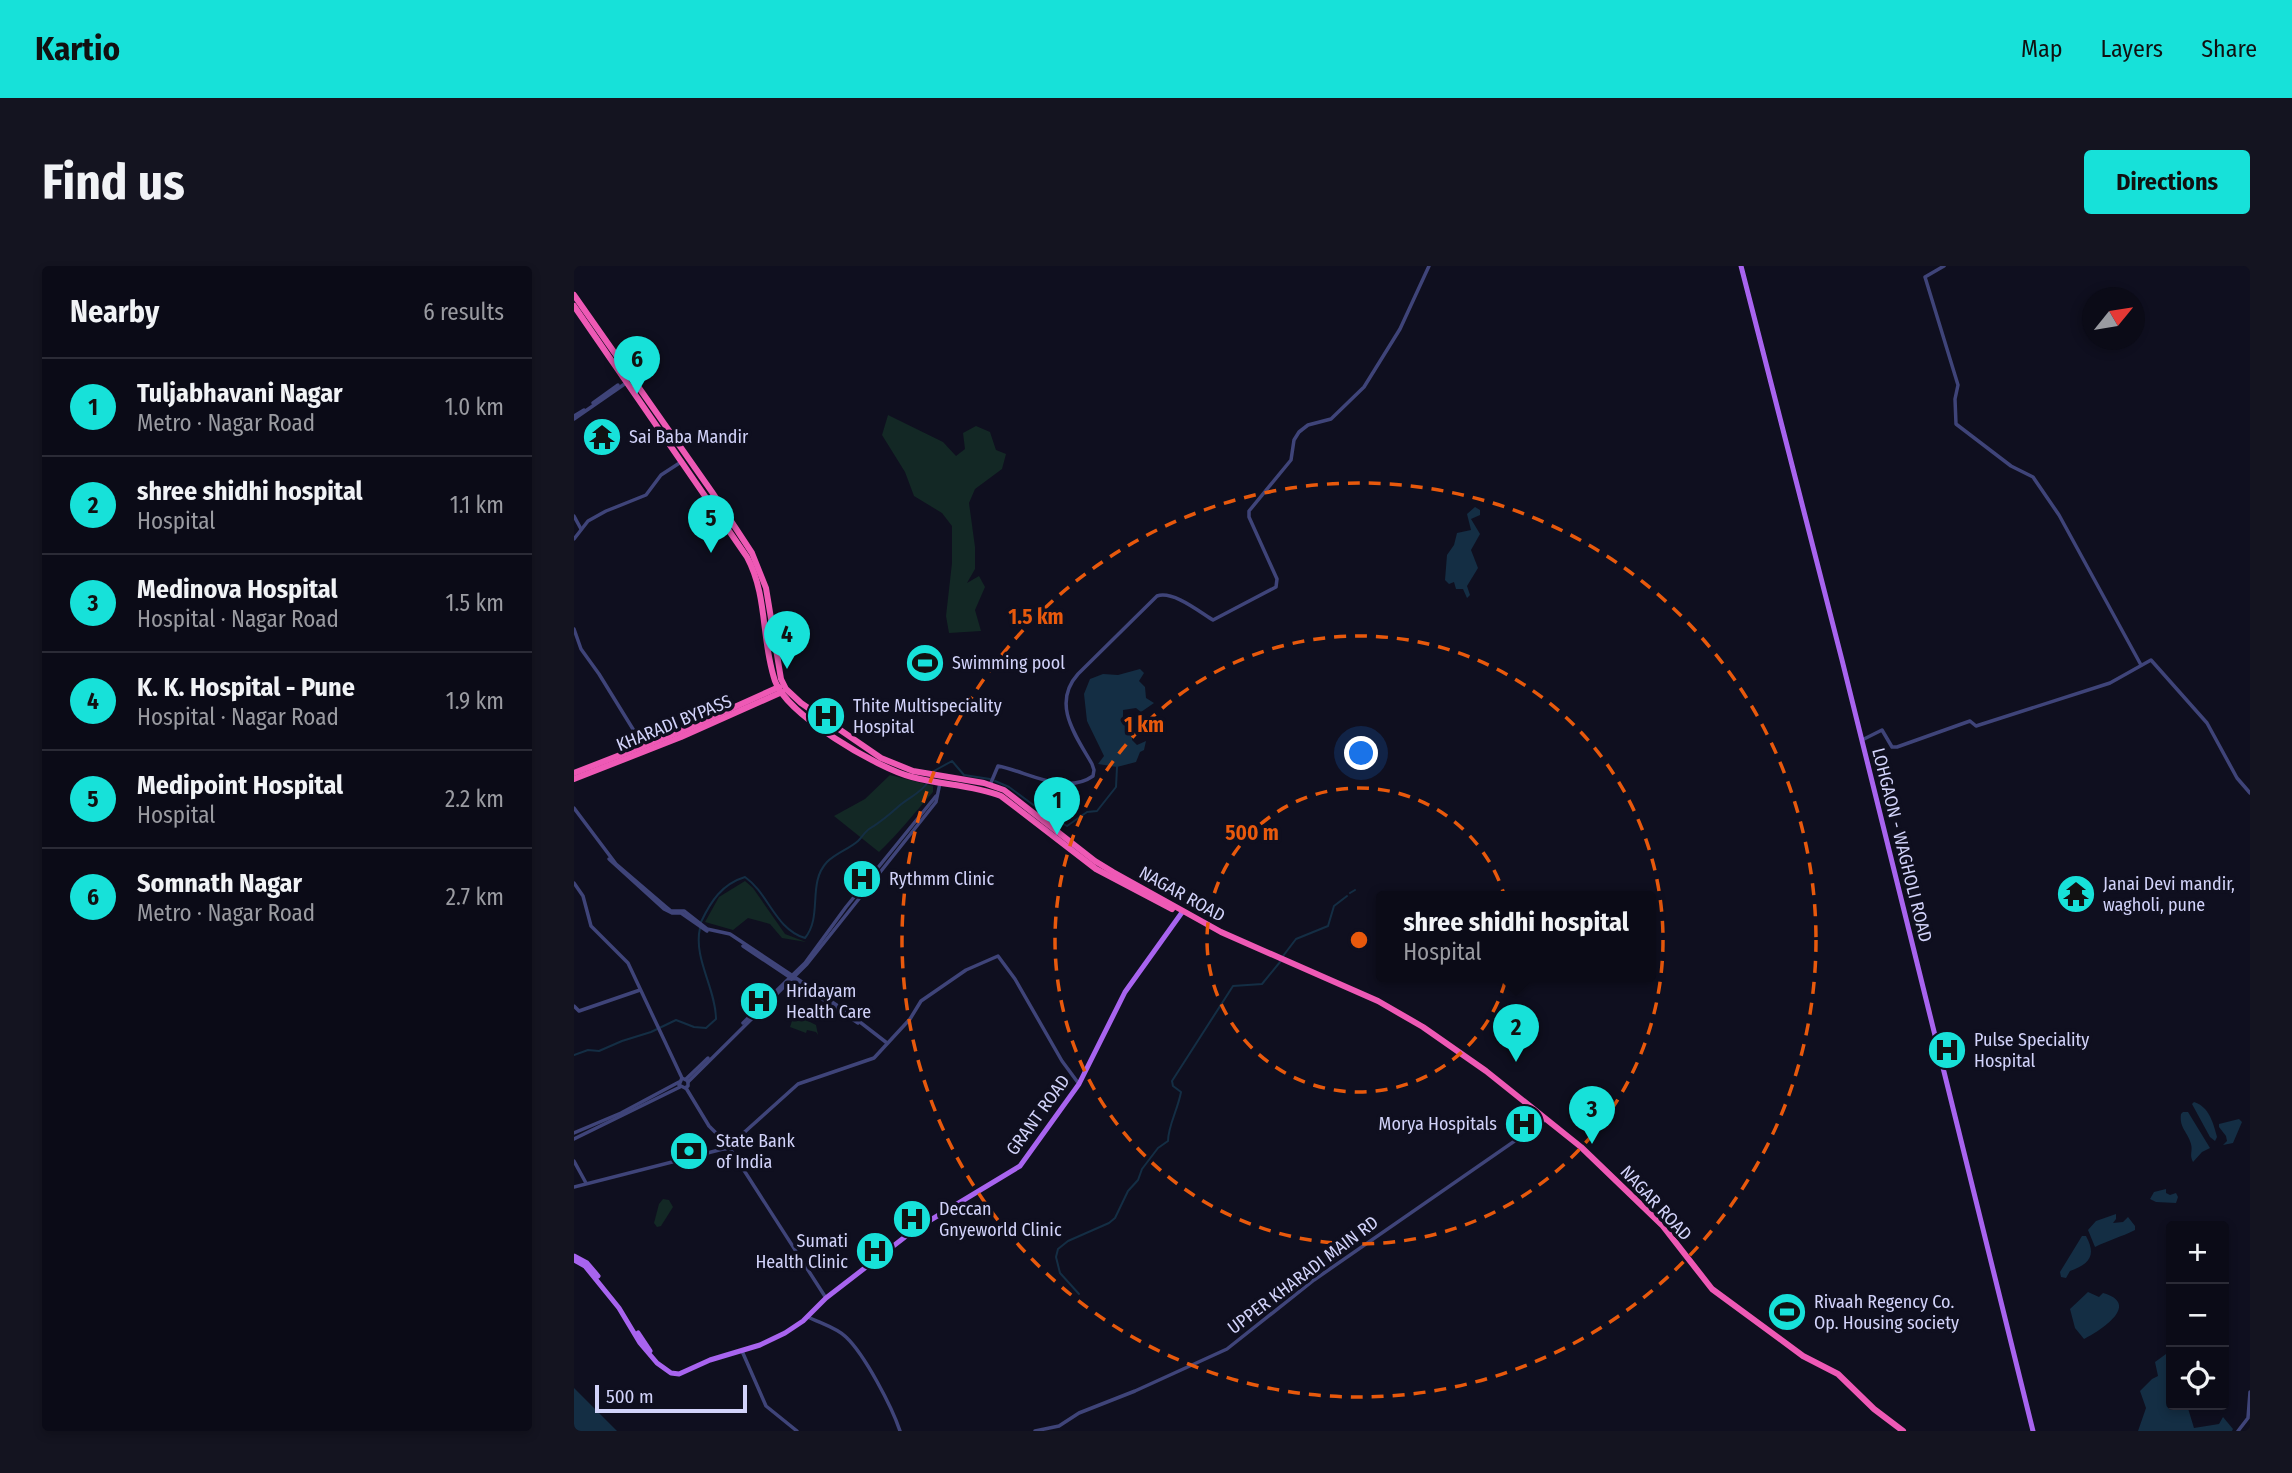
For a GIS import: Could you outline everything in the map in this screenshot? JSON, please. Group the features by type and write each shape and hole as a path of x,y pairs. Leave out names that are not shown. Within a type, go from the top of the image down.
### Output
{"highway":[{"path":"574,295 579,309 625,382 677,449 681,462 730,525 747,557 757,578 769,658 780,692 806,718 877,764 899,773 996,790 1012,798 1066,843 1099,866"},
{"path":"579,309 756,561 766,588 779,670 786,689 812,712 881,758 930,778"},
{"path":"756,561 780,692"},
{"name":"KHARADI BYPASS","path":"574,773 642,747 672,740 780,692"},
{"name":"KHARADI BYPASS","path":"574,779 642,747"},
{"name":"NAGAR ROAD","path":"943,780 990,785 1014,796 1099,866"},
{"name":"NAGAR ROAD","path":"943,780 1001,796 1099,866 1182,913 1231,939 1381,1005 1471,1062 1598,1166 1649,1216 1710,1291 1794,1354 1836,1376 1871,1411 1900,1431"},
{"name":"NAGAR ROAD","path":"1182,913 1394,1009 1471,1062 1558,1126 1608,1171 1662,1225 1712,1289 1802,1356 1838,1374 1900,1431"}],"main road":[{"name":"LOHGAON - WAGHOLI ROAD","path":"1741,266 1862,740 2033,1431"},
{"name":"GRANT ROAD","path":"612,1296 649,1350 662,1364 676,1372 692,1364 741,1350 788,1328 911,1228 1018,1163 1077,1083 1125,992 1182,913"},
{"path":"574,1258 592,1267 612,1296"},
{"name":"GRANT ROAD","path":"612,1296 640,1343 657,1363 677,1375 710,1360 771,1340 808,1317 825,1297"}],"street":[{"path":"990,785 998,766 1035,778 1059,781 1076,782 1093,776 1094,767 1069,724 1066,701 1068,687 1157,596 1166,594 1202,611 1213,620 1276,587 1277,579 1249,517 1249,510 1291,460 1294,440 1300,432 1308,425 1331,419 1364,387 1400,329 1429,266"},
{"path":"1944,266 1925,276 1958,384 1955,398 1956,424 2011,466 2033,477 2059,515 2141,665"},
{"path":"574,418 625,382"},
{"path":"574,539 594,517 646,495 661,475 681,462"},
{"path":"574,516 582,530"},
{"path":"574,629 581,649 607,685 642,747"},
{"path":"1862,740 1882,730 1892,747 1897,747 1968,721 1973,721 1976,726 1980,725 2001,716 2034,709 2094,689 2117,680 2152,660 2204,719 2235,774 2250,793"},
{"path":"575,1138 684,1080 792,978 900,844 936,796 943,780"},
{"path":"574,809 623,871 668,909 684,911 700,926 730,937 863,1025 887,1044"},
{"path":"574,883 583,896 591,926 628,963 684,1080 683,1087 724,1146 733,1152 825,1297"},
{"path":"576,1186 678,1161 724,1146 735,1140 799,1084 872,1058 910,1019 921,1001 970,968 998,956 1015,979 1077,1083"},
{"path":"574,1006 579,1011 640,990"},
{"path":"683,1087 684,1080"},
{"path":"575,1138 683,1087"},
{"name":"UPPER KHARADI MAIN RD","path":"1035,1431 1063,1423 1079,1413 1227,1349 1314,1280 1545,1120"},
{"path":"574,1160 585,1183"},
{"path":"576,1186 581,1176"},
{"path":"808,1317 846,1337 866,1364 894,1413 900,1431"},
{"path":"741,1350 766,1406 797,1431"},
{"path":"2238,1431 2248,1418 2250,1392"}],"green space":[{"path":"888,415 943,442 956,456 965,449 963,433 976,426 990,432 996,450 1006,454 1002,469 975,489 969,503 975,569 967,583 979,576 985,587 975,610 981,631 949,633 946,616 952,563 952,526 942,513 914,496 905,472 882,435"},
{"path":"890,775 933,786 933,792 879,852 834,816 865,799"},
{"path":"745,881 753,888 785,934 806,942 782,938 770,924 748,918 733,930 705,922 719,897"},
{"path":"806,1020 816,1025 818,1035 816,1032 807,1030 806,1033 790,1027 792,1021"},
{"path":"663,1199 669,1200 673,1207 661,1226 657,1227 654,1223"}],"water":[{"path":"1475,507 1480,510 1480,515 1471,519 1480,534 1471,550 1478,568 1467,586 1470,595 1467,598 1463,589 1456,589 1454,582 1449,584 1445,580 1447,555 1454,545 1457,533 1471,530 1467,514"},
{"path":"1140,669 1144,673 1139,681 1145,687 1146,698 1154,703 1141,712 1136,708 1123,710 1123,719 1132,727 1132,740 1137,745 1146,741 1144,750 1140,752 1136,762 1117,767 1098,764 1104,756 1087,721 1084,694 1090,679 1103,674 1118,675"},
{"path":"2194,1102 2203,1107 2210,1116 2217,1137 2215,1141 2210,1137 2192,1104"},
{"path":"2183,1112 2188,1112 2210,1148 2193,1162 2191,1144 2181,1123"},
{"path":"2239,1119 2242,1122 2233,1143 2223,1145 2227,1141 2219,1124"},
{"path":"2166,1189 2166,1193 2170,1195 2176,1193 2176,1203 2150,1199 2154,1192"},
{"path":"2116,1214 2113,1223 2123,1222 2128,1217 2135,1230 2095,1247 2088,1230 2096,1221"},
{"path":"2082,1236 2086,1236 2091,1249 2089,1258 2070,1271 2066,1278 2061,1277 2060,1272"},
{"path":"2088,1292 2099,1297 2103,1293 2114,1298 2119,1304 2114,1317 2107,1324 2084,1339 2075,1328 2070,1309"},
{"path":"2166,1354 2166,1410 2189,1410 2194,1428 2219,1424 2223,1417 2232,1431 2138,1431 2146,1408 2140,1391 2158,1376 2155,1362"},
{"path":"574,1388 617,1431 574,1431"}],"waterway":[{"path":"934,771 952,761 964,775 990,779"},
{"path":"995,781 1009,787 1067,826 1087,812 1097,811 1116,787 1117,767"},
{"path":"701,922 718,894 745,877 786,927 805,938 813,920 818,880 827,862 858,841 928,782"},
{"path":"1350,893 1355,890"},
{"path":"1283,956 1296,939 1328,926 1334,906 1347,896"},
{"path":"574,1055 588,1050 599,1051 676,1020 694,1027 706,1028 716,1019 713,996 700,951 700,928"},
{"path":"1079,1294 1060,1273 1056,1257 1058,1249 1068,1241 1115,1218 1142,1169 1158,1148 1168,1141 1181,1092 1173,1086 1172,1081 1233,986 1262,984 1280,962"}],"place":[{"name":"Somnath Nagar","path":"637,394"},
{"name":"Sai Baba Mandir","path":"602,437"},
{"name":"Medipoint Hospital","path":"711,553"},
{"name":"Swimming pool","path":"925,663"},
{"name":"K. K. Hospital - Pune","path":"787,669"},
{"name":"Thite Multispeciality Hospital","path":"826,716"},
{"name":"Tuljabhavani Nagar","path":"1057,835"},
{"name":"Rythmm Clinic","path":"862,879"},
{"name":"Janai Devi mandir, wagholi, pune","path":"2076,894"},
{"name":"Hridayam Health Care","path":"759,1001"},
{"name":"Pulse Speciality Hospital","path":"1947,1050"},
{"name":"shree shidhi hospital","path":"1516,1062"},
{"name":"Morya Hospitals","path":"1524,1124"},
{"name":"Medinova Hospital","path":"1592,1144"},
{"name":"State Bank of India","path":"689,1151"},
{"name":"Deccan Gnyeworld Clinic","path":"912,1219"},
{"name":"Sumati Health Clinic","path":"875,1251"},
{"name":"Rivaah Regency Co. Op. Housing society","path":"1787,1312"}]}
